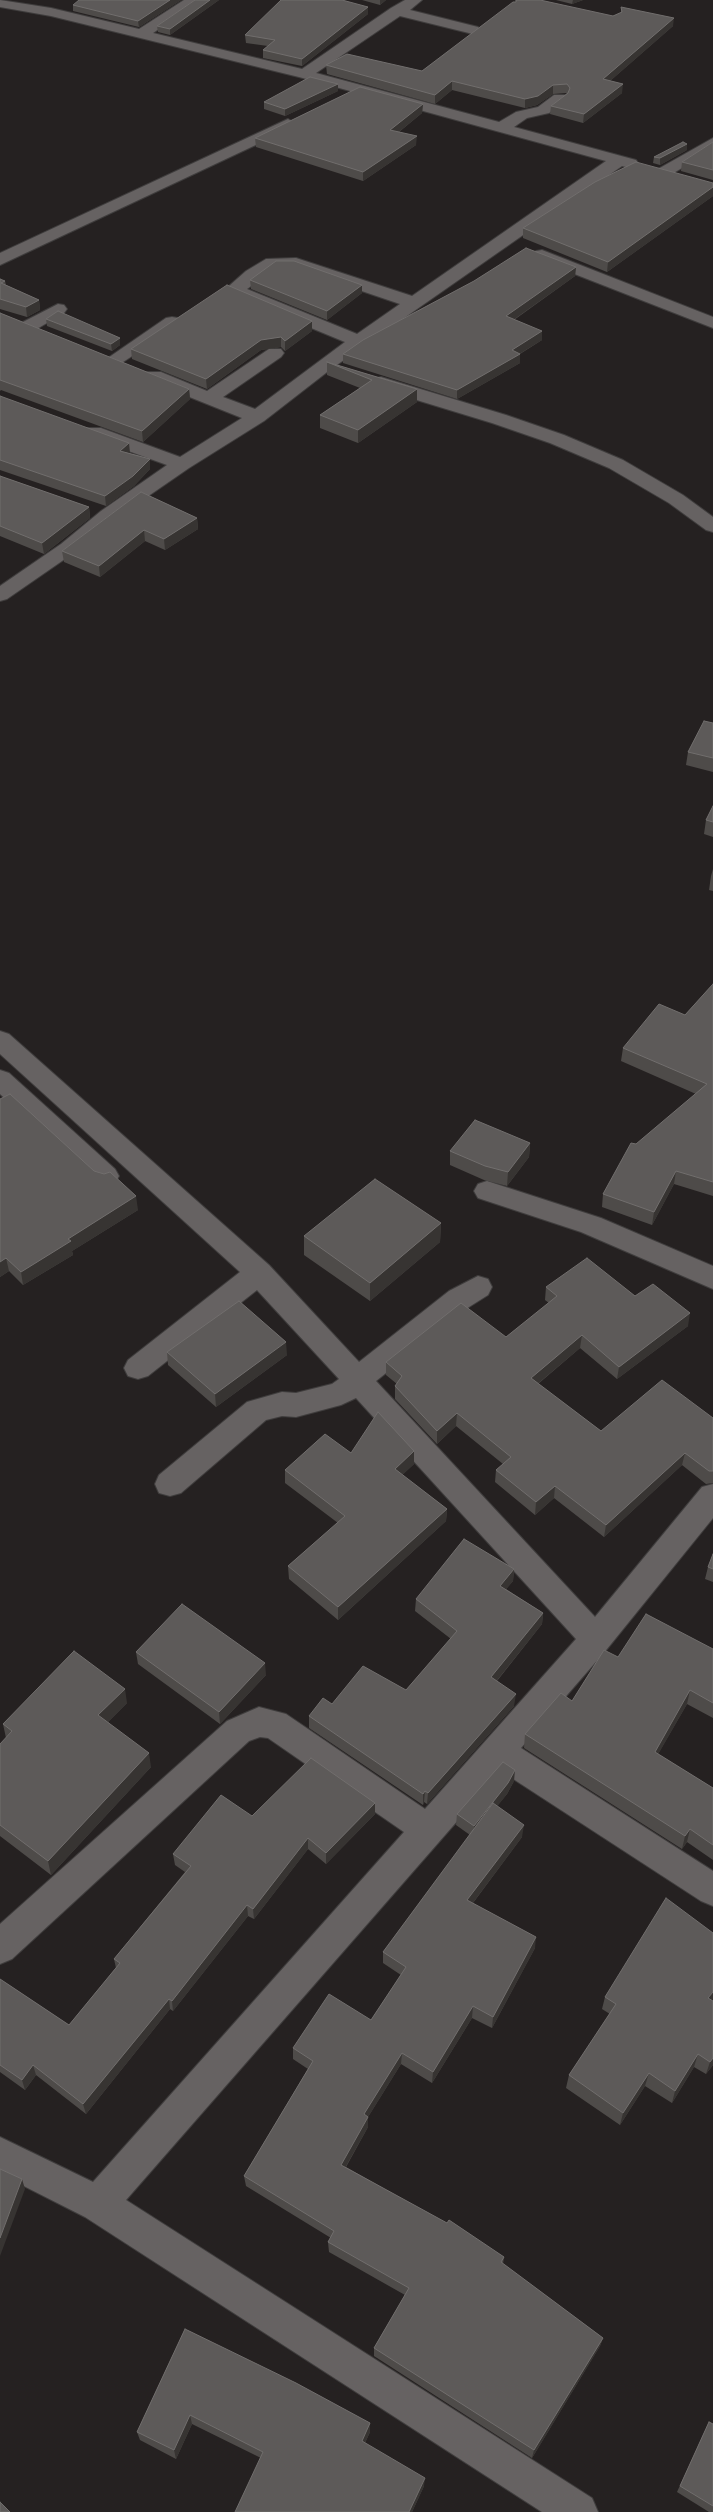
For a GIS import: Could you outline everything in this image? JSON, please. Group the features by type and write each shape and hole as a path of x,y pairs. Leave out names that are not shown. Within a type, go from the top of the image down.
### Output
{"street":[{"path":"141,34 194,0"},
{"path":"304,74 394,12 415,0"},
{"path":"0,3 51,12 304,74 680,177"},
{"path":"374,9 473,30"},
{"path":"340,98 358,89"},
{"path":"501,128 522,115 543,110 560,98"},
{"path":"0,260 305,116"},
{"path":"664,172 713,143"},
{"path":"0,595 68,548 99,512 182,464 257,417 325,366 506,241 618,160"},
{"path":"506,241 713,324"},
{"path":"360,342 235,290 252,275 272,263 296,263 414,303"},
{"path":"30,327 58,309"},
{"path":"190,310 105,357 257,417"},
{"path":"209,398 275,353"},
{"path":"325,366 344,371"},
{"path":"362,377 499,418 557,439 616,464 676,498 713,526"},
{"path":"75,425 182,464"},
{"path":"0,1040 259,1273 596,1639"},
{"path":"4,1088 106,1176"},
{"path":"488,1192 591,1225 713,1278"},
{"path":"138,1368 259,1273"},
{"path":"170,1484 257,1410 282,1404 296,1405 341,1393 459,1299 478,1287"},
{"path":"98,2204 498,1751 709,1507"},
{"path":"0,1947 238,1731 259,1722 275,1724 428,1830"},
{"path":"498,1751 713,1890"},
{"path":"0,2155 98,2204 578,2512"}],"building":[{"path":"79,0 170,0 138,21 73,5"},
{"path":"195,0 210,0 170,29 157,26"},
{"path":"281,0 342,0 368,7 302,59 263,50 275,40 245,35"},
{"path":"516,0 540,0 613,16 622,12 621,7 674,18 603,79 623,84 584,114 551,106 568,93 570,88 567,84 553,85 538,96 525,99 452,81 435,95 326,65 347,54 422,71 513,2 516,2"},
{"path":"310,77 338,84 285,109 264,102"},
{"path":"360,87 423,104 390,130 417,136 363,172 255,138"},
{"path":"683,142 687,144 660,158 654,157"},
{"path":"713,142 713,170 682,162"},
{"path":"636,162 713,183 713,187 608,262 523,228 595,182"},
{"path":"526,248 576,267 506,316 542,331 512,350 520,354 457,390 343,354 363,340 474,281"},
{"path":"276,261 294,261 362,285 327,311 250,280"},
{"path":"0,279 5,281 1,283 39,300 26,307 0,299"},
{"path":"227,285 312,321 285,341 281,337 261,340 206,379 131,349"},
{"path":"58,311 120,338 111,344 46,319"},
{"path":"0,313 189,389 142,431 0,380"},
{"path":"327,362 417,389 358,430 320,415 372,380"},
{"path":"0,396 129,443 120,451 150,459 133,476 105,496 0,460"},
{"path":"0,476 89,507 42,543 0,526"},
{"path":"141,492 197,518 164,539 144,530 99,566 62,551"},
{"path":"704,721 713,723 713,758 688,752"},
{"path":"713,806 713,822 706,820"},
{"path":"713,984 713,1182 676,1171 654,1212 603,1194 631,1143 636,1144 707,1084 623,1048 659,1004 685,1015"},
{"path":"10,1094 94,1171 104,1174 110,1172 136,1196 68,1239 71,1241 21,1272 6,1258 0,1262 0,1099"},
{"path":"475,1120 530,1143 508,1172 485,1166 450,1151"},
{"path":"375,1179 441,1223 370,1283 304,1236"},
{"path":"587,1258 635,1296 653,1284 690,1313 619,1367 582,1335 531,1378 601,1431 662,1380 713,1418 713,1471 709,1471 685,1453 606,1525 555,1486 536,1502 496,1470 511,1457 457,1413 437,1431 395,1386 402,1376 386,1362 461,1303 506,1337 557,1296 546,1287"},
{"path":"239,1301 286,1342 215,1394 167,1352"},
{"path":"378,1412 414,1451 395,1469 447,1509 338,1607 288,1566 345,1516 285,1470 325,1434 351,1453"},
{"path":"464,1539 514,1569 500,1586 543,1613 491,1677 516,1694 428,1793 425,1791 423,1794 309,1716 323,1698 332,1704 363,1666 406,1690 457,1631 416,1599"},
{"path":"713,1554 713,1569 708,1567"},
{"path":"182,1604 265,1663 219,1712 136,1652"},
{"path":"646,1614 713,1649 713,1703 690,1690 655,1752 713,1788 713,1845 690,1829 685,1836 525,1734 561,1693 572,1701 604,1650 618,1657"},
{"path":"74,1651 125,1689 98,1715 149,1753 48,1861 0,1825 0,1744 12,1731 3,1724"},
{"path":"311,1758 375,1803 326,1853 308,1838 253,1909 247,1905 172,2001 169,1999 83,2104 33,2065 22,2080 0,2065 0,1979 69,2025 120,1963 114,1959 191,1866 173,1854 221,1795 252,1816"},
{"path":"503,1762 515,1770 508,1783 474,1826 457,1814"},
{"path":"493,1803 524,1825 467,1900 536,1937 493,2017 473,2006 433,2072 402,2053 364,2114 368,2117 341,2165 447,2223 449,2220 504,2257 501,2262 603,2338 534,2450 374,2348 409,2288 328,2242 334,2231 244,2176 313,2061 293,2048 329,1994 371,2020 406,1967 383,1952"},
{"path":"666,1898 713,1933 713,1992 708,1998 713,2001 713,2058 710,2062 698,2054 675,2091 649,2073 623,2113 569,2075 616,2004 605,1997"},
{"path":"0,2169 22,2179 0,2238"},
{"path":"185,2329 296,2383 370,2423 362,2441 425,2478 409,2512 235,2512 263,2452 190,2415 174,2450 137,2432"},
{"path":"709,2422 713,2424 713,2506 680,2486"},
{"path":"0,2502 10,2512 0,2512"}]}
